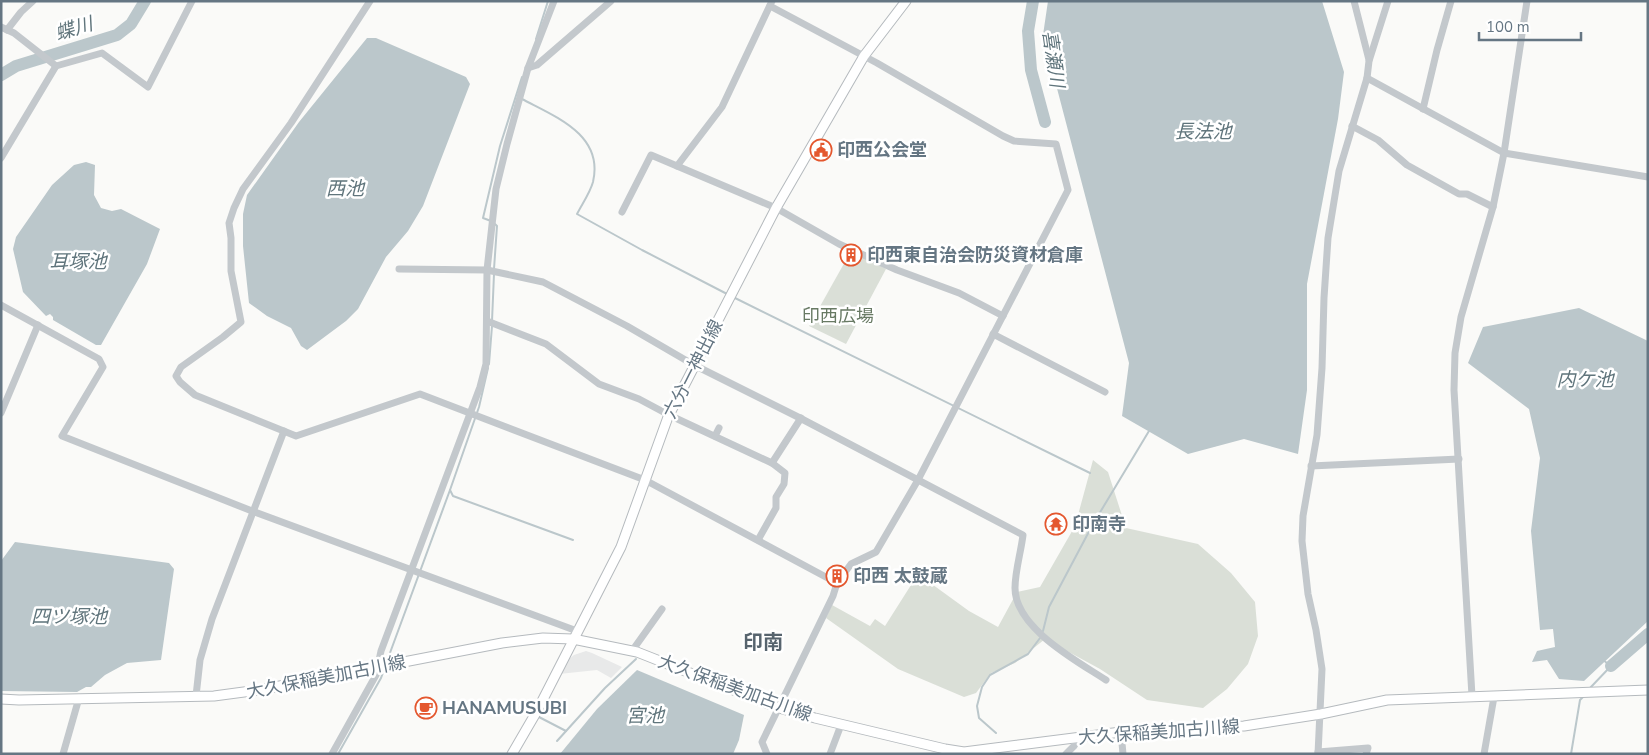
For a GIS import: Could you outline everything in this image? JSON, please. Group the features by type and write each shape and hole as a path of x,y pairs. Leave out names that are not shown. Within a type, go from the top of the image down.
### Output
{"main road":[{"name":"六分一神出線","path":"512,754 538,711 572,639 621,547 669,415 776,208 864,56 906,1"},
{"name":"大久保稲美加古川線","path":"1,699 214,696 259,690 502,643 543,638 572,639 632,651 779,708 841,725 964,752 1120,732 1244,726 1321,714 1387,700 1648,690"}],"street":[{"path":"33,1 4,29 14,33 56,66"},
{"path":"1,158 56,66 102,53 148,87 192,1"},
{"path":"370,1 291,123 243,189 229,223 231,271 241,322 181,367 176,376 180,382 195,395 296,436 420,394 645,480 837,583"},
{"path":"332,754 376,675 381,651 471,413 486,364 487,270 496,189 528,68 554,1"},
{"path":"528,68 537,65 611,1"},
{"path":"1354,1 1369,61"},
{"path":"1366,754 1368,748 1318,753 1322,669 1308,594 1302,541 1303,516 1317,435 1328,238 1339,171 1367,78 1369,61 1388,1"},
{"path":"1423,109 1451,1"},
{"path":"1472,696 1454,390 1455,353 1461,317 1493,207 1504,153 1528,1"},
{"path":"678,166 722,107 771,3 1003,136 1014,141 1056,144 1068,190 918,480 876,552 851,564 837,583 833,596 762,742 767,754"},
{"path":"1367,78 1504,153 1648,176"},
{"path":"1352,126 1378,140 1407,165 1459,194 1467,194 1493,207"},
{"path":"622,212 651,155 776,208 838,244 896,270 959,293 1003,316"},
{"path":"399,268 487,270 544,282 627,326 694,365 801,418 1023,535 1015,589 1021,611 1052,645 1106,680"},
{"path":"1,305 99,359 103,367 62,436 252,511 577,630"},
{"path":"487,321 546,344 599,384 639,398 669,415 772,463 786,473 784,484 776,497 776,508 758,540"},
{"path":"1,413 38,325"},
{"path":"993,334 1105,392"},
{"path":"772,463 801,418"},
{"path":"716,436 719,428"},
{"path":"196,696 200,660 212,619 284,430"},
{"path":"1311,466 1459,459"},
{"path":"632,651 662,609"},
{"path":"1484,754 1494,697"},
{"path":"64,754 79,698"},
{"path":"830,754 841,725"},
{"path":"1120,732 1122,754"},
{"path":"1066,754 1079,737"}],"shaded area":[{"path":"586,651 622,667 611,678 597,670 559,674 568,660 574,655"}],"green space":[{"name":"印西広場","path":"851,251 886,269 846,344 809,326"},
{"path":"1093,460 1108,472 1126,528 1198,544 1231,573 1255,602 1258,636 1248,664 1227,689 1203,708 1147,700 1100,669 1045,639 1015,663 991,673 976,693 964,697 898,669 826,618 832,605 870,626 875,619 885,626 918,574 969,611 998,627 1017,592 1040,587 1075,526"}],"water":[{"name":"長法池","path":"1048,1 1322,1 1344,72 1338,119 1307,284 1307,390 1298,454 1244,439 1188,454 1122,416 1129,363 1043,35"},
{"name":"西池","path":"367,38 376,38 466,77 470,84 423,206 408,231 386,257 358,309 346,321 307,350 301,346 291,328 267,316 249,303 243,246 243,214 247,195 299,122"},
{"name":"耳塚池","path":"86,162 95,165 94,195 101,208 112,211 121,209 160,229 147,264 101,345 96,345 53,320 50,314 46,316 23,292 13,249 16,237 52,185 74,165"},
{"name":"内ケ池","path":"1579,308 1648,341 1648,621 1584,681 1559,679 1547,660 1532,662 1537,651 1555,647 1553,629 1540,630 1531,531 1540,458 1529,409 1468,363 1483,327"},
{"name":"四ツ塚池","path":"15,542 169,563 174,569 161,660 127,663 105,675 91,687 86,687 77,692 1,691 1,561"},
{"name":"宮池","path":"637,670 744,715 739,740 733,754 560,754 597,709"}],"waterway":[{"name":"蝶川","path":"1,75 16,66 117,35 131,24 145,1"},
{"path":"536,39 548,1"},
{"name":"喜瀬川","path":"1033,1 1028,31 1031,70 1045,122"},
{"path":"491,221 483,218 500,146 522,77"},
{"path":"522,99 549,113 574,130 584,140 591,152 595,166 593,182 577,214 729,295"},
{"path":"494,269 497,226 495,224"},
{"path":"492,321 494,274"},
{"path":"733,297 1090,473"},
{"path":"489,364 492,326"},
{"path":"488,368 479,407 450,490 453,496 573,540"},
{"path":"1043,631 1049,607 1093,524 1149,431"},
{"path":"387,661 450,490"},
{"path":"1611,666 1648,634"},
{"path":"996,733 979,718 977,706 982,687 990,675 1028,654 1040,638"},
{"path":"557,741 605,688 636,659"},
{"path":"1590,688 1611,666 1603,660"},
{"path":"338,754 384,670"},
{"path":"1571,754 1580,700 1584,696"},
{"path":"537,716 566,731"}],"place":[{"name":"印西公会堂","path":"821,150"},
{"name":"印西東自治会防災資材倉庫","path":"851,255"},
{"name":"印南寺","path":"1056,524"},
{"name":"印西 太鼓蔵","path":"837,576"},
{"name":"HANAMUSUBI","path":"426,708"}],"district":[{"name":"印南","path":"763,642"}]}
